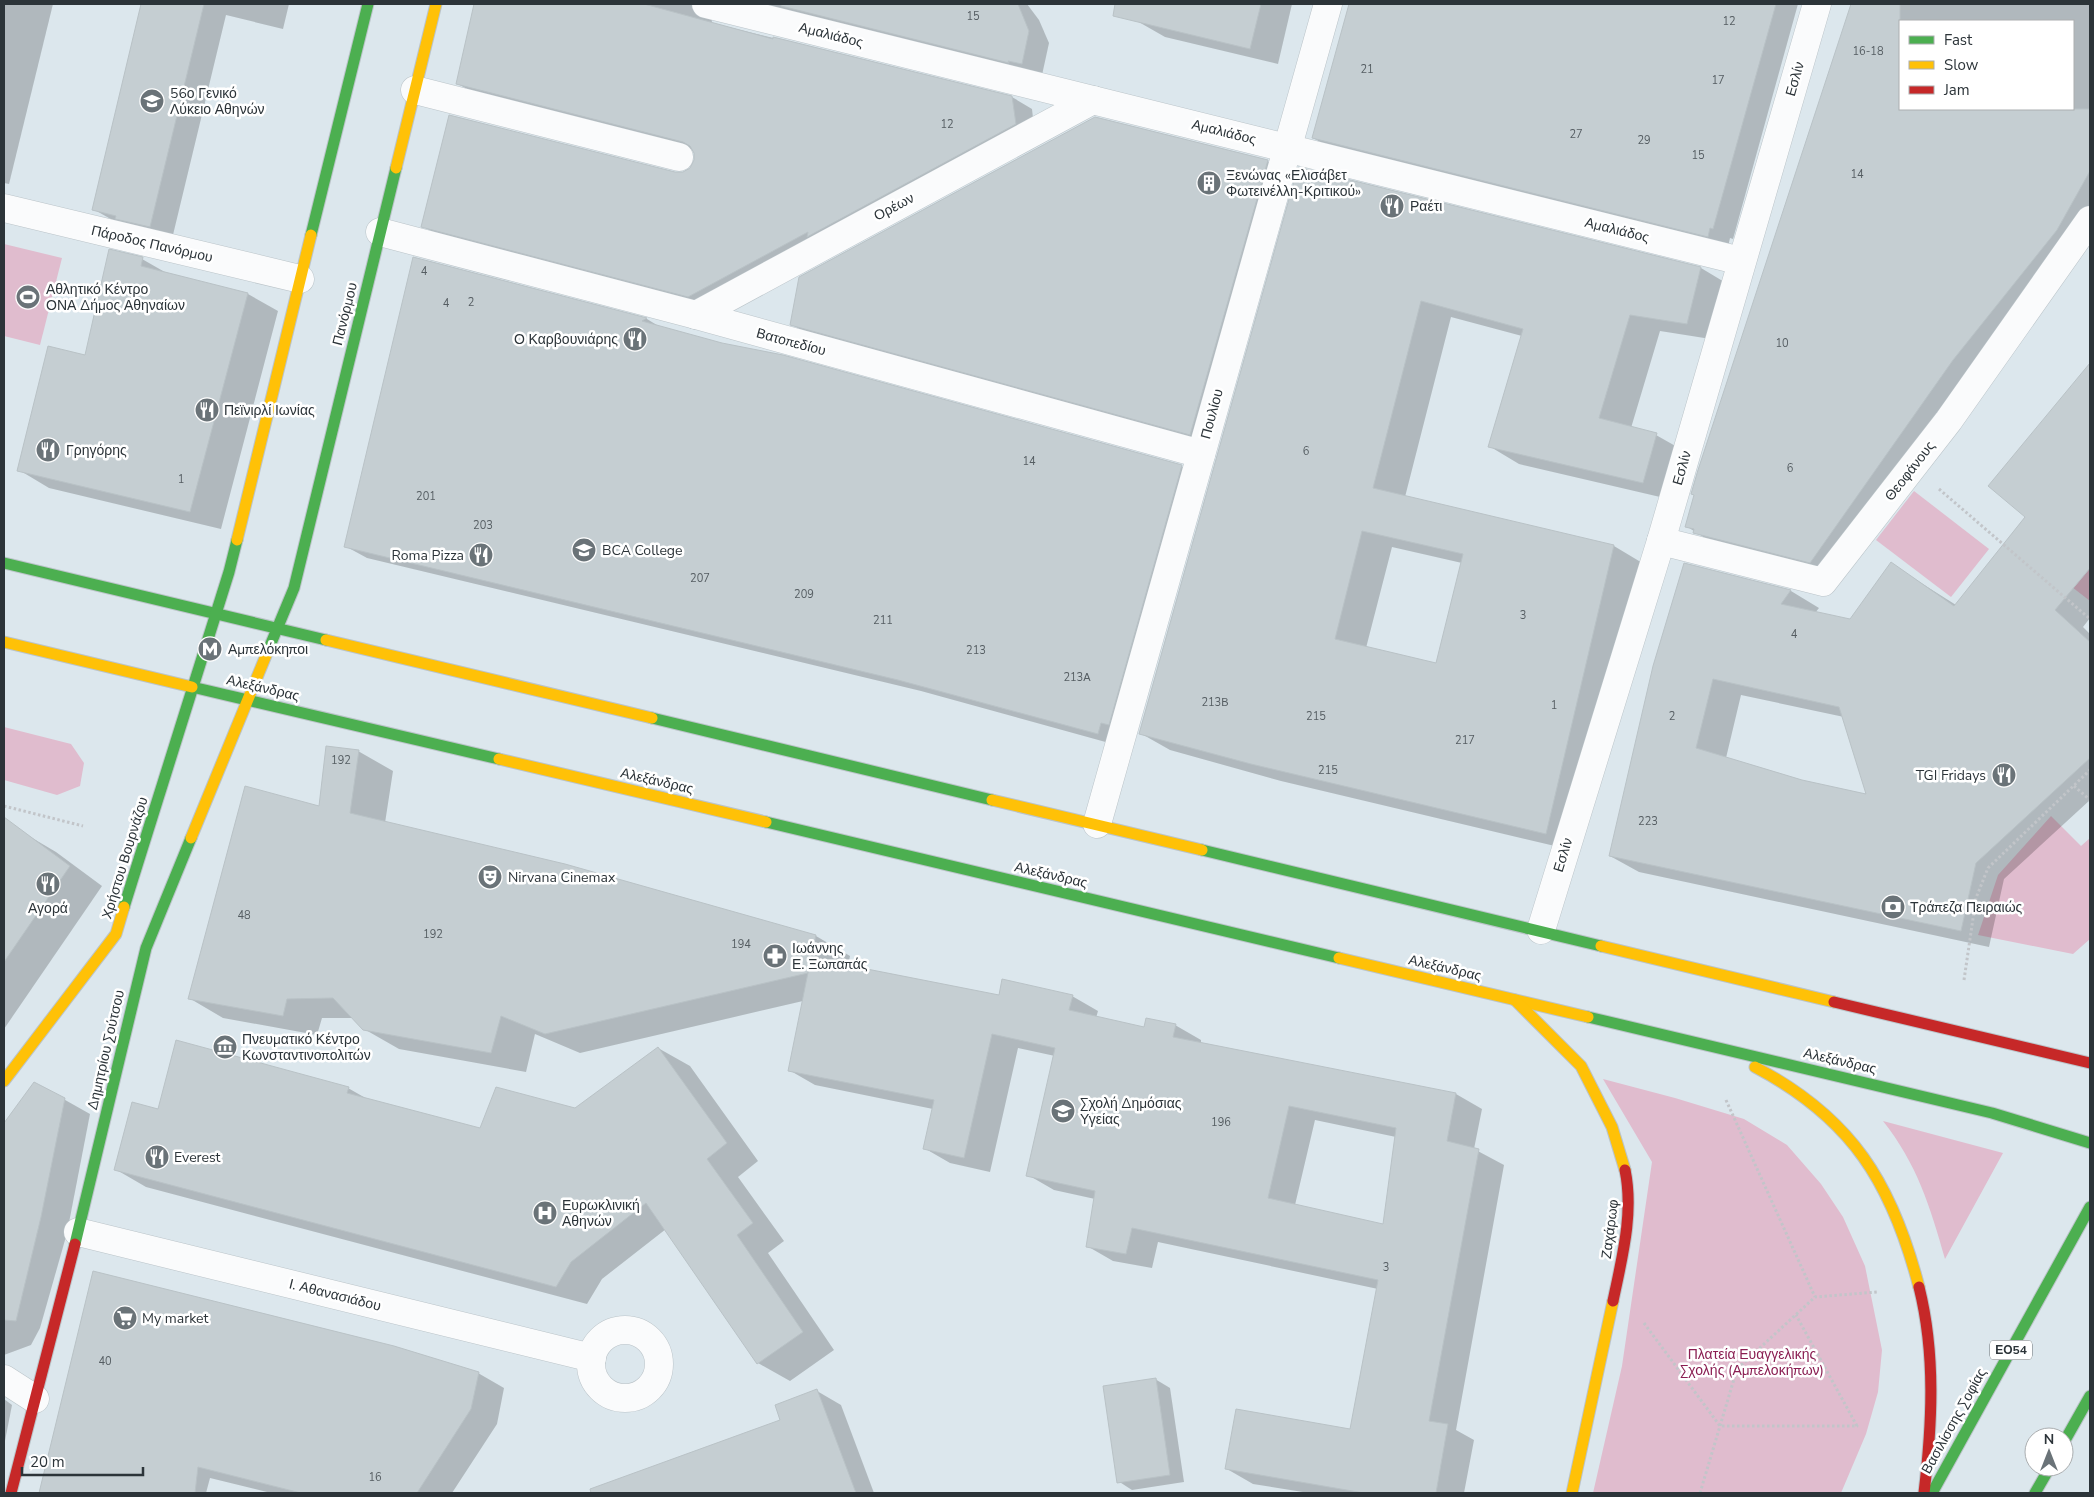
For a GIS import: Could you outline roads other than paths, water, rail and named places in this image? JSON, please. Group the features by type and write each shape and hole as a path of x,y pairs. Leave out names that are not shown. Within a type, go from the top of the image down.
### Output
{"main road":[{"path":"216,614 229,572 368,4"},
{"name":"Πανόρμου","path":"279,629 294,588 436,4"},
{"path":"4,563 2090,1063"},
{"name":"Χρήστου Βουρνάζου","path":"4,1081 116,934 216,614"},
{"name":"Δημητρίου Σούτσου","path":"11,1493 78,1232 146,948 279,629"},
{"name":"Αλεξάνδρας","path":"4,642 2023,1120 2090,1143"},
{"name":"Ζαχάρωφ","path":"1515,1000 1581,1066 1599,1100 1623,1157 1629,1196 1624,1250 1572,1493"},
{"path":"1714,1047 1786,1083 1825,1114 1855,1144 1894,1211 1921,1287 1931,1353 1931,1420 1924,1493"},
{"name":"Βασιλίσσης Σοφίας","path":"1932,1493 2090,1207"},
{"path":"2072,1427 2090,1396"},
{"path":"2035,1493 2044,1477"}],"street":[{"name":"Αμαλιάδος","path":"706,4 1741,261"},
{"name":"Πουλίου","path":"1097,824 1202,454 1286,147 1328,4"},
{"name":"Εσλίν","path":"1541,930 1661,540 1817,4"},
{"path":"415,90 679,157"},
{"name":"Ορέων","path":"696,315 1093,100"},
{"name":"Πάροδος Πανόρμου","path":"4,208 300,279"},
{"name":"Θεοφάνους","path":"1661,540 1823,582 1949,420 2090,220"},
{"name":"Βατοπεδίου","path":"380,232 696,315 1202,454"},
{"name":"Ι. Αθανασιάδου","path":"78,1232 592,1358"},
{"path":"4,1379 35,1400"}],"place":[{"name":"56ο Γενικό Λύκειο Αθηνών","path":"152,101"},
{"name":"Ξενώνας «Ελισάβετ Φωτεινέλλη-Κριτικού»","path":"1209,183"},
{"name":"Ραέτι","path":"1392,206"},
{"name":"Αθλητικό Κέντρο ΟΝΑ Δήμος Αθηναίων","path":"28,297"},
{"name":"Ο Καρβουνιάρης","path":"635,339"},
{"name":"Πεϊνιρλί Ιωνίας","path":"207,410"},
{"name":"Γρηγόρης","path":"48,450"},
{"name":"BCA College","path":"584,550"},
{"name":"Roma Pizza","path":"481,555"},
{"name":"Αμπελόκηποι","path":"210,649"},
{"name":"TGI Fridays","path":"2004,775"},
{"name":"Nirvana Cinemax","path":"490,877"},
{"name":"Αγορά","path":"48,884"},
{"name":"Τράπεζα Πειραιώς","path":"1893,907"},
{"name":"Ιωάννης Ε. Ξωπαπάς","path":"775,956"},
{"name":"Πνευματικό Κέντρο Κωνσταντινοπολιτών","path":"225,1047"},
{"name":"Σχολή Δημόσιας Υγείας","path":"1063,1111"},
{"name":"Everest","path":"157,1157"},
{"name":"Ευρωκλινική Αθηνών","path":"545,1213"},
{"name":"My market","path":"125,1318"}],"park label":[{"name":"Πλατεία Ευαγγελικής Σχολής (Αμπελοκήπων)","path":"1752,1362"}]}
